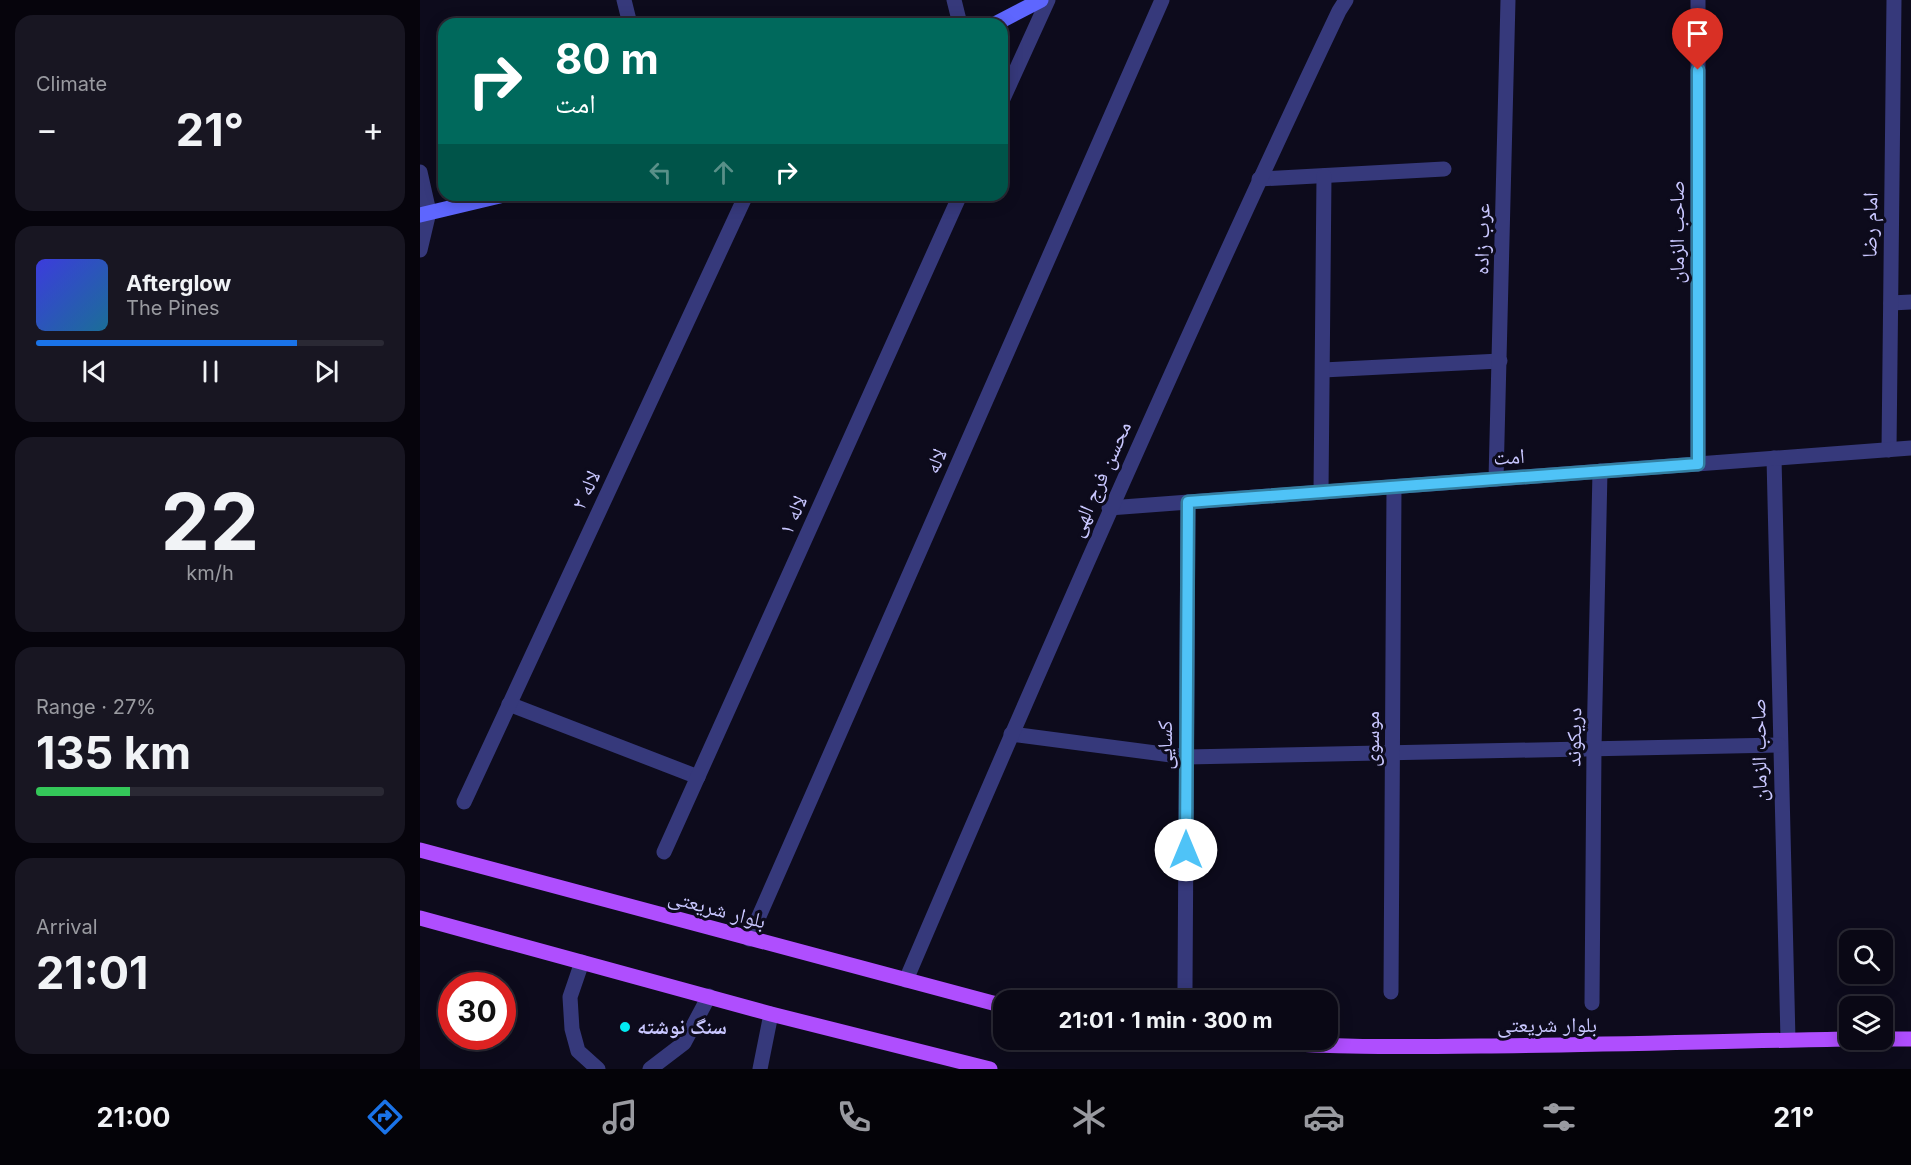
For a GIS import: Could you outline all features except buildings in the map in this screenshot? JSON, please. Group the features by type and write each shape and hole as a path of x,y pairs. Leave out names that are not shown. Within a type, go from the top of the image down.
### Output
{"main road":[{"name":"بلوار شریعتی","path":"420,850 993,1003"},
{"path":"420,918 771,1014 990,1069"},
{"path":"1893,1039 1911,1038"},
{"name":"بلوار شریعتی","path":"1338,1045 1597,1045 1839,1039"}],"street":[{"path":"624,0 628,18"},
{"path":"954,0 958,18"},
{"path":"1006,18 1041,0"},
{"path":"1008,88 1048,0"},
{"name":"لاله","path":"749,939 1162,0"},
{"name":"محسن فرج الهی","path":"906,981 1109,508 1258,179 1338,10 1346,0"},
{"name":"عرب زاده","path":"1496,479 1508,0"},
{"name":"صاحب الزمان","path":"1698,0 1698,464"},
{"name":"امام رضا","path":"1889,450 1894,0"},
{"path":"1258,179 1444,169"},
{"path":"420,172 425,214 420,250"},
{"path":"1321,492 1324,176"},
{"path":"425,214 479,201"},
{"name":"لاله ۲","path":"464,802 743,201"},
{"name":"لاله ۱","path":"664,852 957,201"},
{"path":"1891,303 1911,302"},
{"path":"1323,370 1500,362"},
{"name":"امت","path":"1109,508 1911,448"},
{"name":"صاحب الزمان","path":"1773,458 1788,1040"},
{"name":"دریکوند","path":"1592,1003 1594,748 1600,471"},
{"name":"موسوی","path":"1391,992 1395,487"},
{"name":"کسایی","path":"1185,988 1188,502"},
{"path":"509,704 698,777"},
{"path":"1011,734 1186,757 1779,745"},
{"path":"582,962 570,997 572,1029 578,1052 597,1069"},
{"path":"650,1069 684,1043 709,996"},
{"path":"760,1069 771,1014"}],"place":[{"name":"سنگ نوشته","path":"625,1027"}],"route":[{"path":"1186,850 1188,502 1698,464 1698,70"}]}
